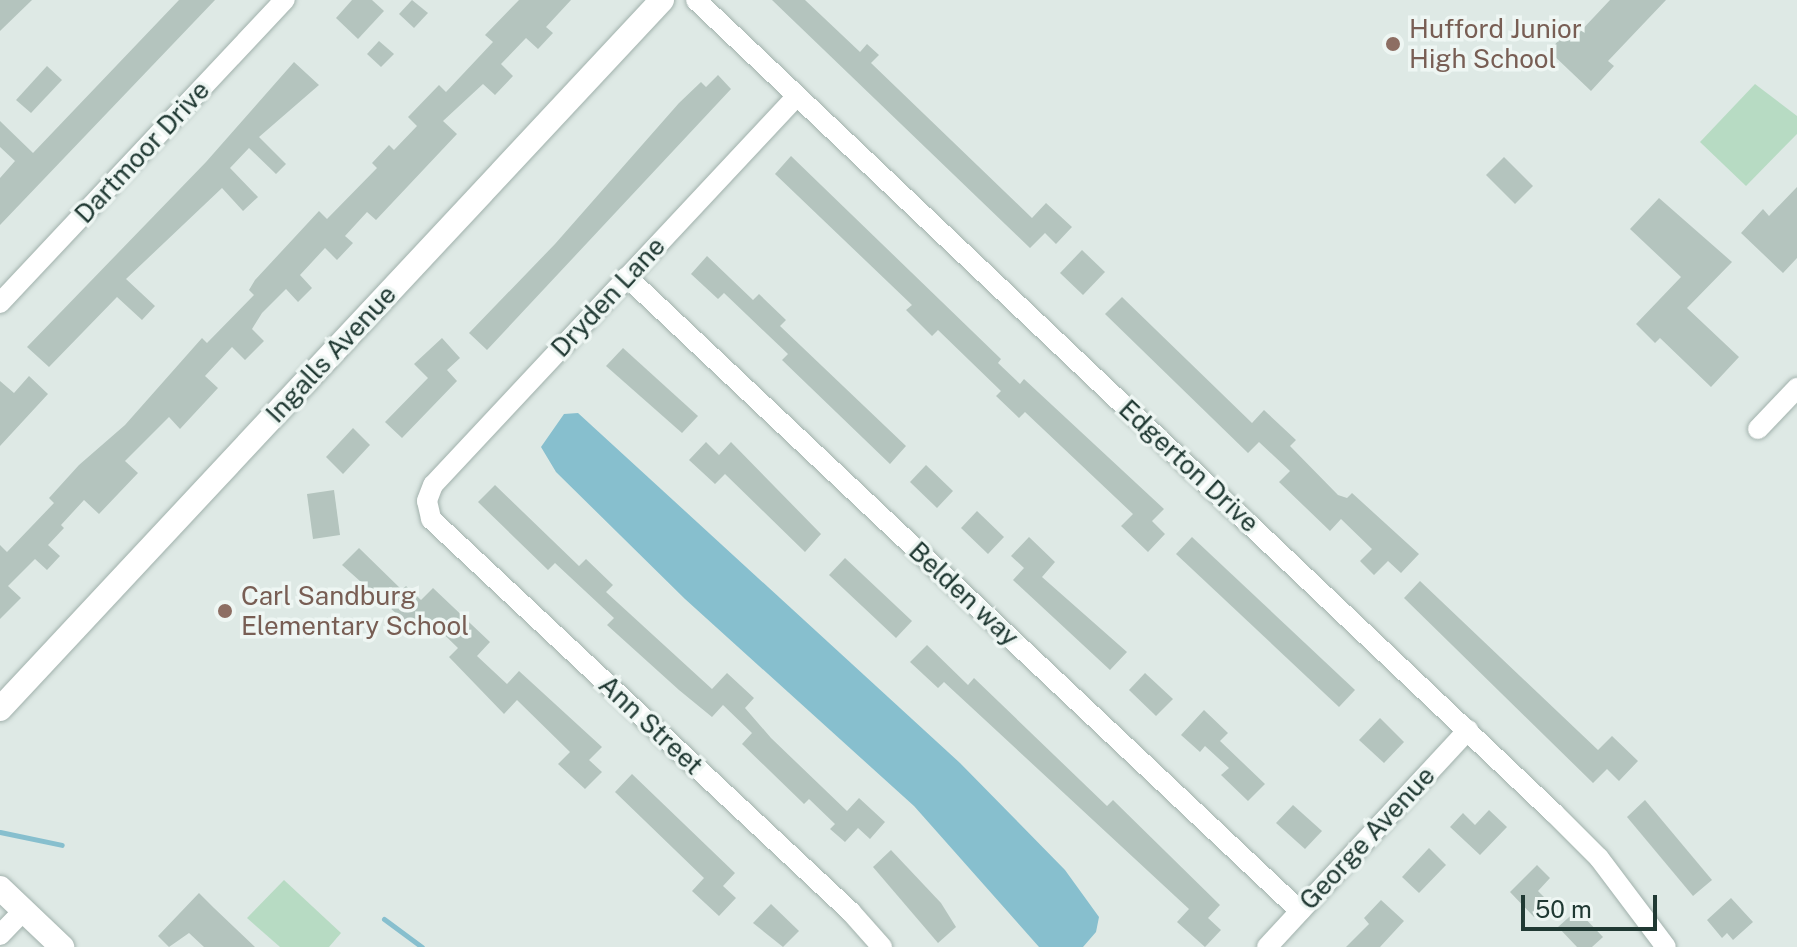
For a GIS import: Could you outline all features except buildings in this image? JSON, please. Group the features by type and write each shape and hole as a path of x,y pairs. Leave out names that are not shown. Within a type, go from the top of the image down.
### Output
{"street":[{"name":"Dartmoor Drive","path":"0,303 285,0"},
{"name":"Ingalls Avenue","path":"0,709 662,0"},
{"name":"Edgerton Drive","path":"696,0 1468,730 1599,858 1666,947"},
{"name":"Dryden Lane","path":"427,501 433,485 796,97"},
{"name":"Belden way","path":"627,277 1300,911"},
{"path":"1758,429 1797,388"},
{"name":"Ann Street","path":"427,501 431,519 851,912 882,947"},
{"name":"George Avenue","path":"1267,947 1468,730"},
{"path":"0,888 62,947"},
{"path":"0,935 23,911"}],"green space":[{"path":"1755,84 1797,116 1797,134 1746,186 1700,142"},
{"path":"284,880 341,933 329,947 280,947 247,918"}],"water":[{"path":"578,413 960,763 1065,870 1099,917 1096,932 1083,947 1039,947 914,806 685,599 556,472 541,447 564,414"}],"waterway":[{"path":"0,832 62,845"},
{"path":"384,919 422,947"}],"place":[{"name":"Hufford Junior High School","path":"1393,44"},
{"name":"Carl Sandburg Elementary School","path":"225,611"}]}
